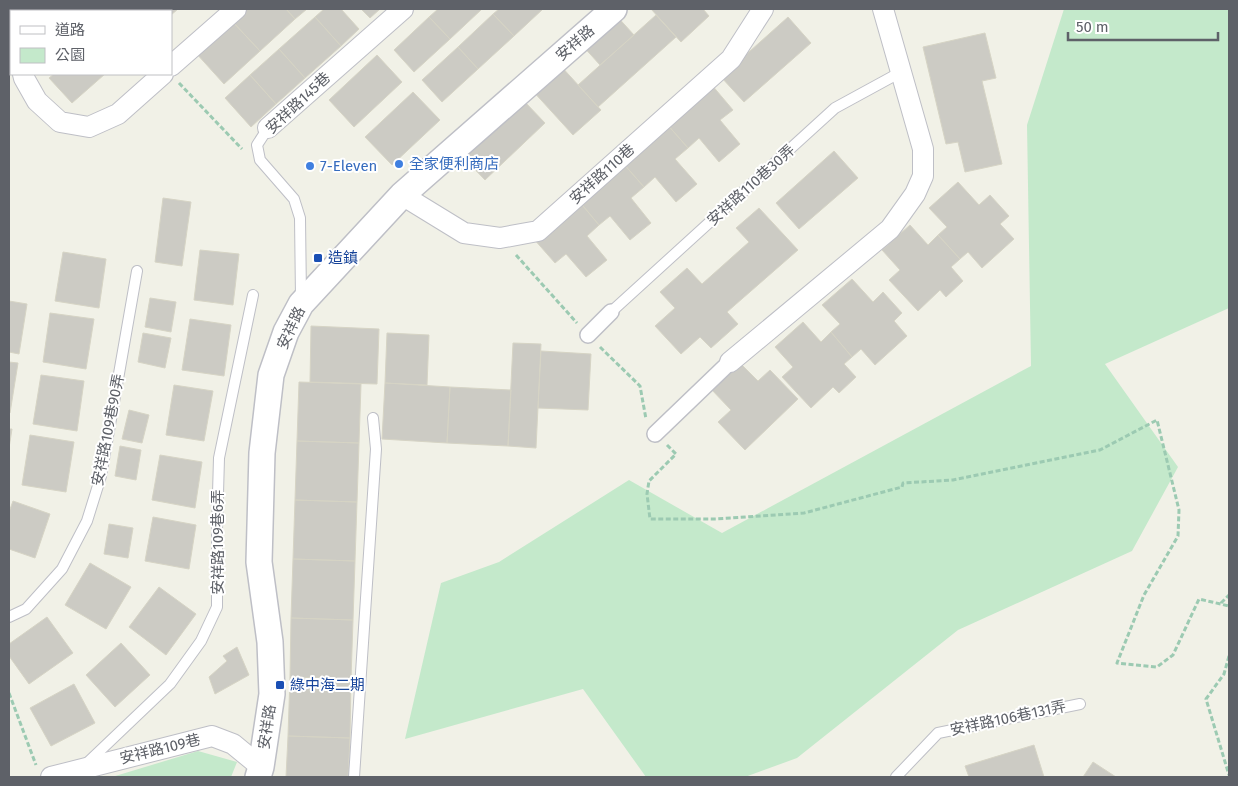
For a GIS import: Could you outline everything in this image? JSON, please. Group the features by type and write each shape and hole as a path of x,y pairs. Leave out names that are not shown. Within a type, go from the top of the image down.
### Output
{"street":[{"path":"172,72 236,9"},
{"name":"安祥路145巷","path":"268,128 403,9"},
{"name":"安祥路","path":"259,772 272,694 270,642 259,562 262,453 271,375 286,332 301,304 402,195 614,9"},
{"name":"安祥路110巷","path":"402,195 464,233 500,238 538,231 731,59 763,9"},
{"path":"655,434 730,362 890,229 915,194 923,176 923,149 883,9"},
{"path":"24,75 37,100 60,122 89,127 118,114 169,75"},
{"path":"588,335 612,312"},
{"name":"安祥路109巷","path":"44,773 80,770 212,736 233,744 259,772"}],"lane":[{"name":"安祥路110巷30弄","path":"612,312 835,108 901,72"},
{"name":"安祥路145巷","path":"268,128 257,145 260,160 294,199 300,218 301,304"},
{"name":"安祥路109巷90弄","path":"9,617 26,609 62,569 87,521 101,476 137,272"},
{"name":"安祥路109巷6弄","path":"80,770 170,684 201,641 217,607 216,529 219,458 253,295"},
{"path":"354,777 376,449 373,418"},
{"name":"安祥路106巷131弄","path":"896,777 938,733 1080,704"}],"path":[{"path":"171,75 244,151 259,153"},
{"path":"500,238 588,335 640,386 646,420 655,434 676,454 648,481 647,494 650,519 716,519 804,513 902,487 903,483 953,480 1100,450 1157,420 1179,510 1178,536 1144,595 1117,663 1156,667 1173,655 1199,599 1229,606"},
{"path":"1220,603 1229,595"},
{"path":"1229,656 1224,674 1206,699 1229,775"},
{"path":"9,693 44,773"}],"green space":[{"path":"1064,9 1229,9 1229,308 1105,364 1178,467 1132,551 958,630 797,758 745,777 646,777 583,689 405,739 441,583 499,562 629,480 722,533 1031,366 1027,125"},
{"path":"198,751 237,762 231,777 112,777"}],"building":[{"path":"63,9 115,9 114,10 62,10"},
{"path":"178,9 172,14 172,10 133,10"},
{"path":"243,9 286,9 295,19 260,51 231,20"},
{"path":"286,9 307,9 295,19"},
{"path":"324,9 341,9 359,29 341,46 315,17"},
{"path":"361,9 380,9 370,18"},
{"path":"438,9 482,9 450,39 429,17"},
{"path":"499,9 543,9 514,36 493,14"},
{"path":"651,9 703,9 709,16 681,42"},
{"path":"614,13 634,35 600,65 581,44"},
{"path":"493,14 514,36 478,69 458,47"},
{"path":"656,15 676,37 598,107 578,85"},
{"path":"315,17 341,46 305,78 279,49"},
{"path":"429,17 450,39 414,72 394,50"},
{"path":"788,17 811,43 744,102 721,77"},
{"path":"231,20 260,51 224,84 195,52"},
{"path":"985,33 996,78 982,81 1002,164 965,172 958,142 946,144 923,47"},
{"path":"458,47 478,69 442,102 422,80"},
{"path":"279,49 305,78 276,104 250,75"},
{"path":"377,55 402,82 354,127 329,100"},
{"path":"559,64 601,110 573,135 531,89"},
{"path":"53,75 104,75 72,103 49,78"},
{"path":"250,75 276,104 251,127 225,98"},
{"path":"711,84 733,110 720,120 740,144 719,162 699,138 688,148 666,123"},
{"path":"413,92 440,120 392,165 365,137"},
{"path":"524,101 545,123 485,180 463,157"},
{"path":"666,123 688,148 675,159 697,184 676,202 655,177 644,187 622,162"},
{"path":"834,151 858,178 799,229 776,203"},
{"path":"622,162 644,187 631,198 651,223 630,240 610,216 599,225 578,200"},
{"path":"958,182 979,205 990,195 1009,216 1000,224 1014,239 982,268 968,252 960,259 938,235 947,227 929,208"},
{"path":"163,198 191,202 182,266 155,262"},
{"path":"578,200 599,225 587,236 607,260 586,277 566,254 555,263 533,238"},
{"path":"759,208 798,250 727,312 738,324 711,348 700,337 681,354 655,326 675,308 660,292 687,268 702,284 749,242 736,228"},
{"path":"910,225 928,245 938,235 960,259 951,267 963,281 946,297 940,290 918,311 889,280 900,270 882,250"},
{"path":"200,250 239,254 233,305 194,300"},
{"path":"63,252 106,259 99,308 55,301"},
{"path":"852,279 873,302 883,292 902,313 894,321 907,336 875,365 861,349 852,357 831,332 840,324 822,305"},
{"path":"150,298 176,302 171,332 145,327"},
{"path":"9,301 27,304 19,354 9,352"},
{"path":"50,313 94,319 86,369 43,362"},
{"path":"190,319 231,325 224,376 182,370"},
{"path":"803,322 821,342 831,332 852,357 844,364 856,377 839,393 833,387 811,408 782,377 793,367 775,347"},
{"path":"311,326 379,329 377,384 310,382"},
{"path":"143,333 171,338 165,368 138,362"},
{"path":"387,333 429,335 427,385 385,383"},
{"path":"513,343 541,344 536,448 508,446"},
{"path":"541,351 591,354 588,410 538,408"},
{"path":"738,361 758,381 770,370 798,399 745,450 718,422 731,410 710,388"},
{"path":"9,362 18,363 10,413 9,413"},
{"path":"41,375 84,381 77,431 33,424"},
{"path":"299,382 361,384 359,443 297,441"},
{"path":"385,383 450,387 447,443 382,439"},
{"path":"174,385 213,391 204,441 166,435"},
{"path":"450,387 511,390 508,446 447,443"},
{"path":"129,410 149,415 142,443 122,439"},
{"path":"9,429 12,429 9,448"},
{"path":"30,435 74,442 66,492 22,485"},
{"path":"297,441 359,443 357,502 295,500"},
{"path":"120,446 141,450 136,480 115,476"},
{"path":"160,455 202,462 195,508 152,500"},
{"path":"295,500 357,502 355,561 293,559"},
{"path":"13,501 50,514 35,558 9,549 9,512"},
{"path":"153,517 196,525 189,569 145,561"},
{"path":"109,524 133,528 128,558 104,554"},
{"path":"293,559 355,561 353,620 291,618"},
{"path":"90,563 131,587 106,629 65,605"},
{"path":"159,587 196,614 166,655 129,627"},
{"path":"47,617 73,653 29,684 9,656 9,644"},
{"path":"291,618 353,620 351,679 290,677"},
{"path":"121,643 150,675 115,707 86,675"},
{"path":"237,647 249,675 215,694 209,677 227,661 223,656"},
{"path":"290,677 351,679 350,738 288,736"},
{"path":"74,684 95,723 51,746 30,708"},
{"path":"288,736 350,738 348,777 286,777"},
{"path":"1034,745 1044,777 969,777 965,766"},
{"path":"1093,762 1116,777 1083,777"}],"place":[{"name":"全家便利商店","path":"399,164"},
{"name":"7-Eleven","path":"310,166"},
{"name":"造鎮","path":"318,258"},
{"name":"綠中海二期","path":"280,685"}]}
